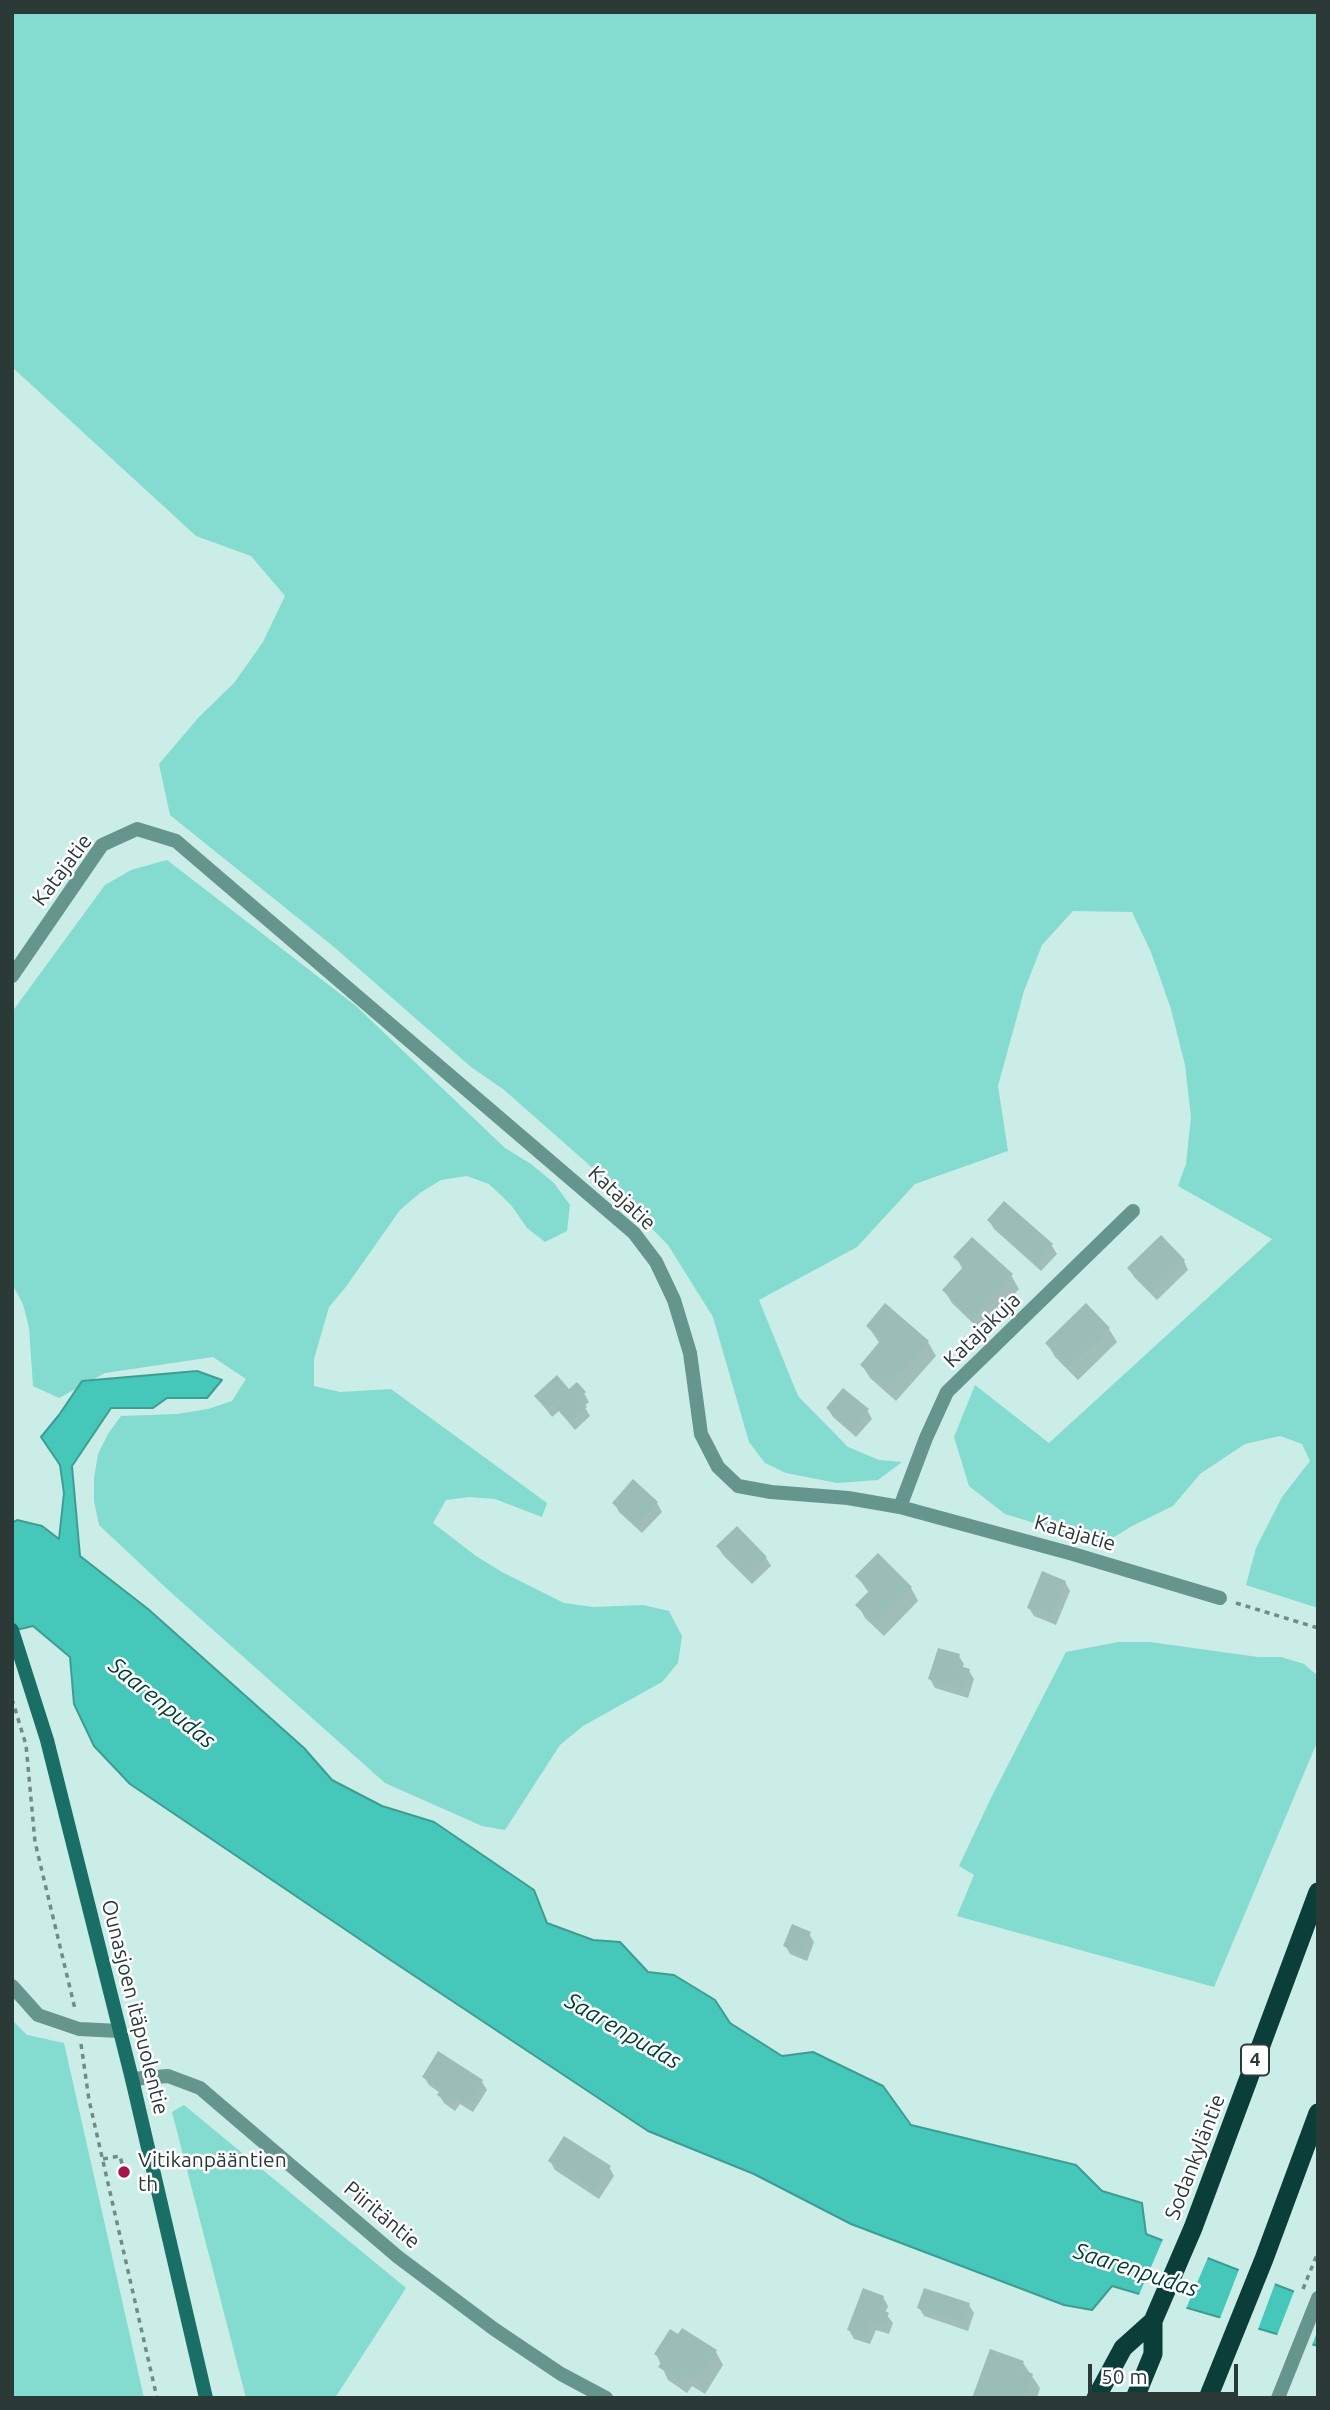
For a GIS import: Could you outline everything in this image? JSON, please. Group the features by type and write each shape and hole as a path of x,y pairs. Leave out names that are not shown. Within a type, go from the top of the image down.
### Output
{"highway":[{"name":"Sodankyläntie","path":"1135,2398 1153,2354 1153,2321 1193,2228 1318,1892"},
{"path":"1208,2398 1264,2259 1318,2113"},
{"path":"1096,2398 1123,2348 1153,2321"}],"main road":[{"name":"Ounasjoen itäpuolentie","path":"12,1630 47,1740 206,2398"}],"street":[{"name":"Katajatie","path":"12,976 102,845 137,829 176,841 634,1233 656,1262 674,1300 690,1353 701,1434 718,1467 738,1486 771,1492 848,1498 900,1507 1073,1554 1220,1598"},
{"name":"Katajakuja","path":"900,1507 947,1392 1133,1211"},
{"path":"12,1986 38,2015 79,2029 119,2031"},
{"name":"Piiritäntie","path":"131,2079 168,2076 200,2088 398,2257 494,2329 561,2374 607,2398"},
{"path":"1278,2398 1318,2298"}],"path":[{"path":"1220,1598 1318,1629"},
{"path":"12,1699 26,1745 35,1842 79,2029 89,2100 157,2398"},
{"path":"103,2159 120,2156 124,2172"},
{"path":"1307,2278 1318,2252"}],"shaded area":[{"path":"12,12 1318,12 1318,1608 1246,1585 1256,1548 1282,1497 1310,1461 1302,1444 1280,1436 1245,1444 1200,1474 1173,1506 1103,1544 1005,1514 969,1486 954,1437 975,1385 1049,1443 1272,1239 1178,1186 1186,1164 1191,1117 1185,1065 1171,1009 1151,952 1132,912 1073,911 1042,945 1024,991 998,1086 1008,1151 915,1184 857,1247 759,1300 798,1396 848,1447 879,1460 902,1462 878,1480 837,1483 786,1473 765,1463 749,1442 713,1317 668,1245 587,1163 503,1089 471,1067 334,947 170,815 159,764 199,717 234,683 263,642 285,596 251,556 196,536 12,367"},
{"path":"167,860 356,1006 505,1148 554,1183 570,1205 567,1231 545,1242 527,1228 511,1205 489,1184 467,1176 441,1180 400,1210 329,1307 314,1359 314,1386 340,1392 391,1389 547,1503 542,1517 495,1499 469,1497 446,1500 433,1523 476,1556 564,1603 593,1607 643,1605 669,1611 682,1636 678,1663 662,1682 583,1726 560,1745 505,1830 482,1826 385,1783 99,1525 94,1501 98,1454 121,1416 177,1414 208,1409 232,1401 246,1379 213,1357 105,1373 59,1398 33,1386 29,1328 23,1304 12,1284 12,1012 105,885 131,870"},
{"path":"1118,1642 1150,1642 1258,1657 1281,1657 1304,1664 1318,1676 1318,1740 1214,1987 957,1916 974,1875 959,1866 1066,1652"},
{"path":"12,2020 27,2035 64,2043 144,2398 12,2398"},
{"path":"184,2105 406,2288 335,2398 246,2398 172,2112"}],"water":[{"name":"Saarenpudas","path":"197,1371 222,1380 207,1398 167,1398 153,1408 111,1408 72,1466 80,1556 148,1609 304,1748 332,1780 382,1806 434,1822 534,1890 547,1923 593,1940 620,1942 648,1972 674,1975 715,2000 730,2023 782,2056 813,2052 883,2086 911,2125 1076,2165 1102,2191 1142,2203 1146,2234 1318,2301 1318,2346 1112,2286 1092,2310 1064,2305 851,2224 754,2174 648,2131 130,1784 94,1746 74,1704 70,1657 33,1626 12,1631 12,1523 17,1520 42,1526 59,1539 64,1493 60,1465 41,1437 82,1381"}],"pier":[{"path":"1164,2237 1209,2255 1185,2311 1138,2297"},
{"path":"1240,2267 1276,2281 1257,2332 1219,2321"},
{"path":"1295,2289 1318,2297 1318,2330 1311,2348 1276,2338"}],"building":[{"path":"1004,1201 1053,1244 1035,1264 987,1220"},
{"path":"1161,1235 1185,1260 1151,1293 1127,1268"},
{"path":"972,1237 1013,1274 972,1318 942,1290 964,1266 953,1257"},
{"path":"885,1303 929,1341 888,1389 860,1365 881,1340 866,1326"},
{"path":"1086,1303 1110,1328 1069,1368 1045,1343"},
{"path":"557,1375 569,1389 577,1382 586,1392 579,1398 587,1407 569,1422 553,1404 546,1409 534,1396"},
{"path":"843,1388 869,1409 851,1430 826,1408"},
{"path":"633,1479 658,1502 637,1525 612,1503"},
{"path":"737,1526 767,1557 747,1577 716,1546"},
{"path":"878,1553 912,1587 875,1624 855,1605 870,1590 855,1576"},
{"path":"1042,1571 1066,1581 1051,1618 1027,1608"},
{"path":"938,1648 960,1654 957,1665 970,1669 964,1690 928,1679"},
{"path":"792,1924 811,1932 802,1954 783,1946"},
{"path":"438,2051 483,2080 468,2104 455,2096 450,2103 437,2095 441,2089 422,2077"},
{"path":"564,2136 611,2166 594,2191 548,2161"},
{"path":"863,2288 884,2296 880,2309 889,2313 884,2327 871,2322 866,2337 847,2330"},
{"path":"924,2288 970,2303 963,2323 917,2308"},
{"path":"682,2328 717,2350 697,2381 684,2373 679,2380 658,2367 663,2360 654,2354 670,2329 678,2334"},
{"path":"990,2349 1024,2361 1021,2369 1033,2374 1025,2398 972,2398"}],"place":[{"name":"Vitikanpääntien th","path":"124,2172"}]}
